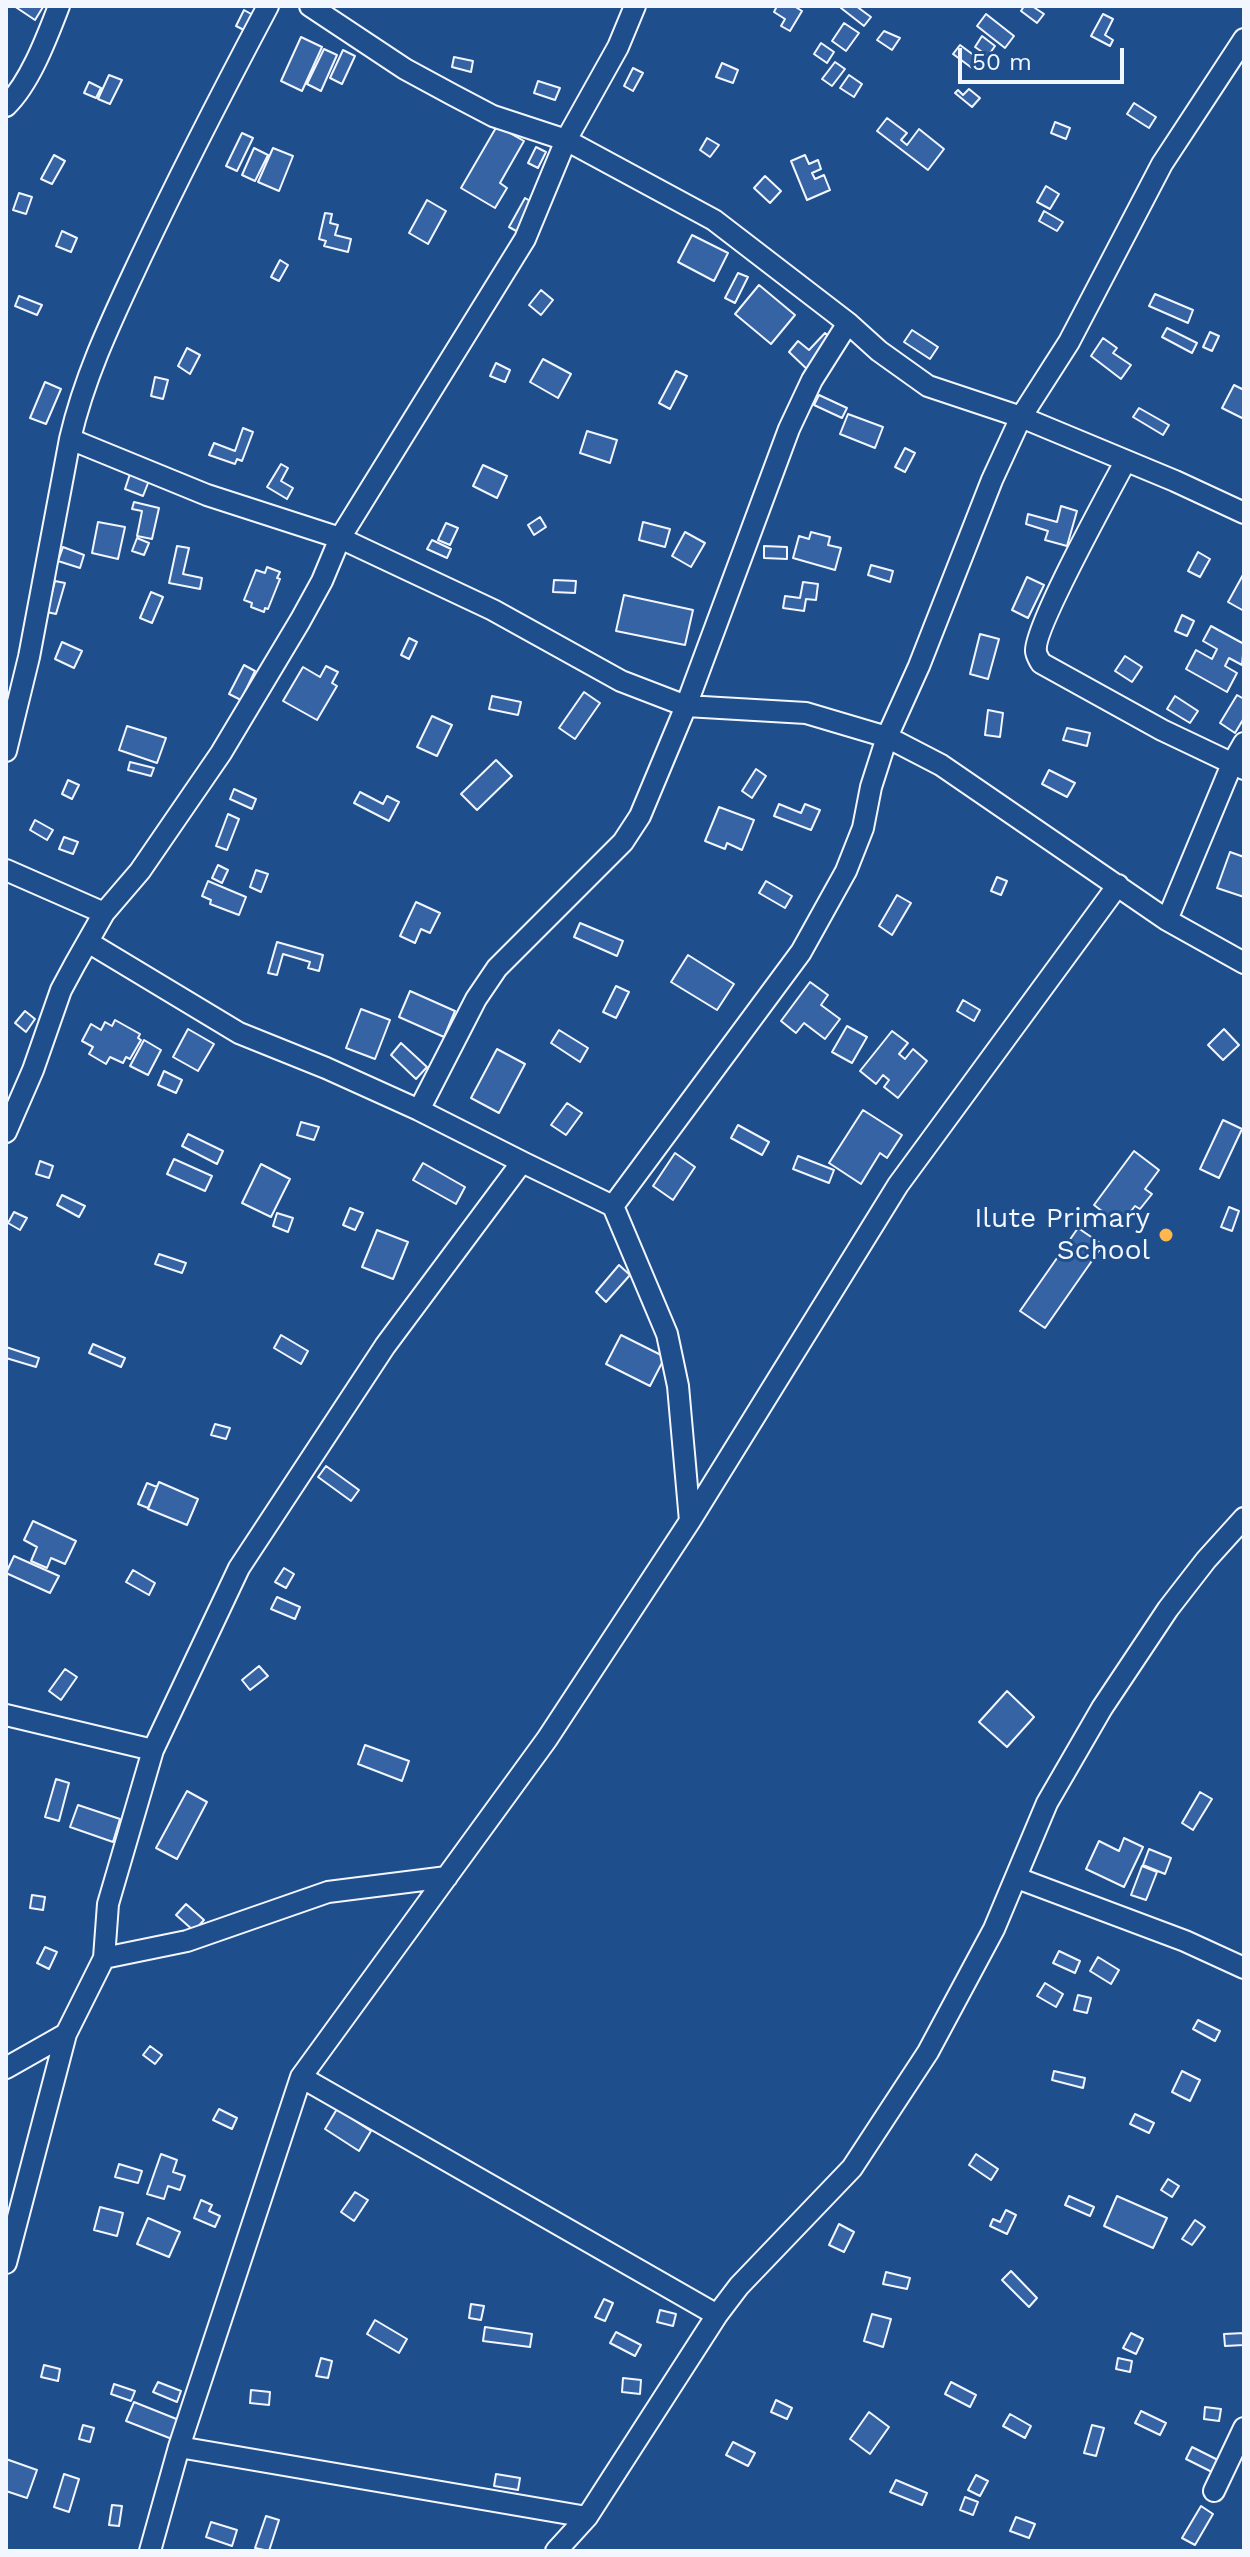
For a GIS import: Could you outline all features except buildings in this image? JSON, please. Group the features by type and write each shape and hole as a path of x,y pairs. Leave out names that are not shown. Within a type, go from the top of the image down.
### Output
{"street":[{"path":"6,106 25,80 48,36 59,6"},
{"path":"6,751 29,657 78,405 108,326 176,183 268,6"},
{"path":"310,6 405,69 453,95 493,116 566,140 714,220 928,386 1021,417 1244,513"},
{"path":"6,1132 33,1070 61,990 104,913 140,871 221,753 300,621 322,581 340,538 525,239 566,140 618,47 635,6"},
{"path":"613,1206 801,952 846,871 863,828 871,787 887,737 919,666 992,480 1021,417 1069,342 1162,164 1244,39"},
{"path":"419,1110 476,999 497,968 632,830 686,706 789,429 812,380 848,323"},
{"path":"70,439 207,495 340,538 493,610 621,681 686,706 806,713 887,737 941,765 1167,920 1244,963"},
{"path":"1125,462 1061,586 1035,651 1041,663 1162,730 1238,767"},
{"path":"1167,920 1238,767 1244,743"},
{"path":"6,870 104,913"},
{"path":"150,2551 179,2447 301,2077 547,1739 690,1521 898,1185 1118,885"},
{"path":"88,942 239,1033 419,1110 613,1206 667,1334 678,1386 690,1521"},
{"path":"6,2263 66,2034 104,1958 108,1904 153,1750 239,1568 385,1346 522,1162"},
{"path":"556,2551 587,2517 717,2315 739,2286 852,2168 928,2052 994,1929 1047,1803 1102,1708 1168,1609 1244,1518"},
{"path":"6,1715 153,1750"},
{"path":"104,1958 187,1941 328,1892 447,1877"},
{"path":"1017,1878 1185,1941 1244,1968"},
{"path":"6,2068 66,2034"},
{"path":"301,2077 717,2315"},
{"path":"1214,2491 1244,2428"},
{"path":"179,2447 587,2517"}],"place":[{"name":"Ilute Primary School","path":"1166,1235"}]}
